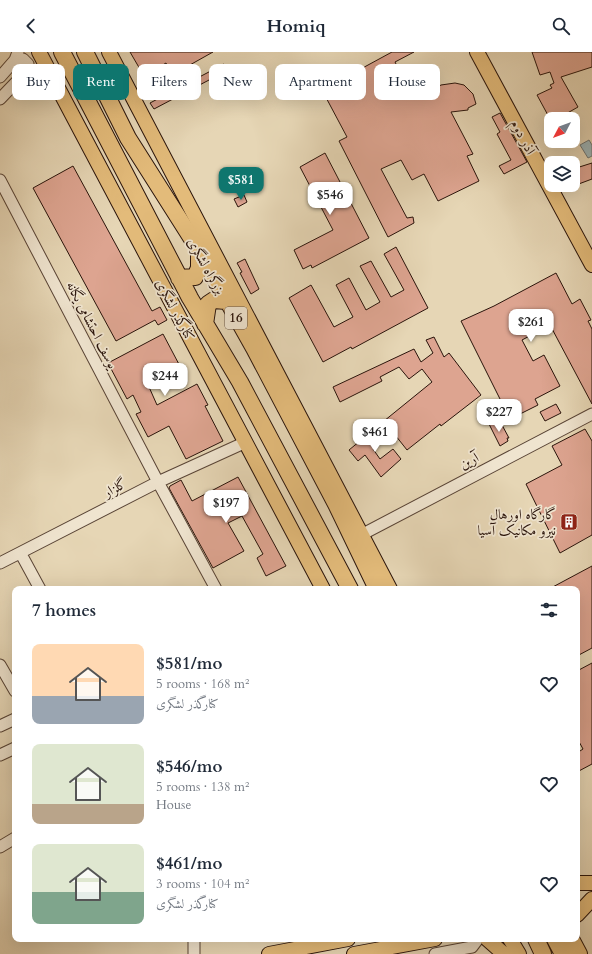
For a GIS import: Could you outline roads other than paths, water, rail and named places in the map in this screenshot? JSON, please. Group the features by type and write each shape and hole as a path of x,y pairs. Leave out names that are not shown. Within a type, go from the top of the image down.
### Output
{"highway":[{"name":"بزرگراه لشگری","path":"62,52 141,208 204,324 240,382 348,586"},
{"name":"بزرگراه لشگری","path":"85,52 128,138 199,250 226,301 254,348 332,497 376,586"},
{"path":"179,278 195,277 199,268 199,250"},
{"path":"204,324 208,304 214,300 226,301"},
{"path":"537,942 543,954"},
{"path":"557,942 563,954"},
{"path":"573,942 579,954"}],"main road":[{"name":"کنارگذر لشگری","path":"39,52 46,64"},
{"path":"109,52 137,109 291,397 388,586"},
{"name":"آذر دوم","path":"477,52 592,265"},
{"name":"کنارگذر لشگری","path":"65,100 321,586"},
{"path":"580,883 592,883"},
{"path":"580,912 592,900"},
{"path":"580,940 588,954"},
{"path":"269,954 332,942"},
{"path":"354,954 419,942"},
{"path":"490,942 504,954"},
{"path":"512,942 518,954"}],"street":[{"path":"0,77 16,56 23,59 28,64"},
{"path":"0,99 12,86"},
{"name":"یوسف احتشامی یگانه","path":"0,180 158,482 214,586"},
{"name":"آرین","path":"361,535 592,414"},
{"name":"گلزار","path":"0,563 21,554 158,482 246,442"},
{"path":"21,554 38,586"},
{"path":"0,665 12,684"},
{"path":"0,726 12,720"},
{"path":"0,755 12,749"},
{"path":"0,847 12,840"},
{"path":"194,942 194,954"},
{"path":"435,954 472,947 476,942"}],"water":[{"path":"589,140 592,145 592,156 588,158 580,145"}],"place":[{"name":"گارگاه اورهال نیرو مکانیک آسیا","path":"569,522"}]}
